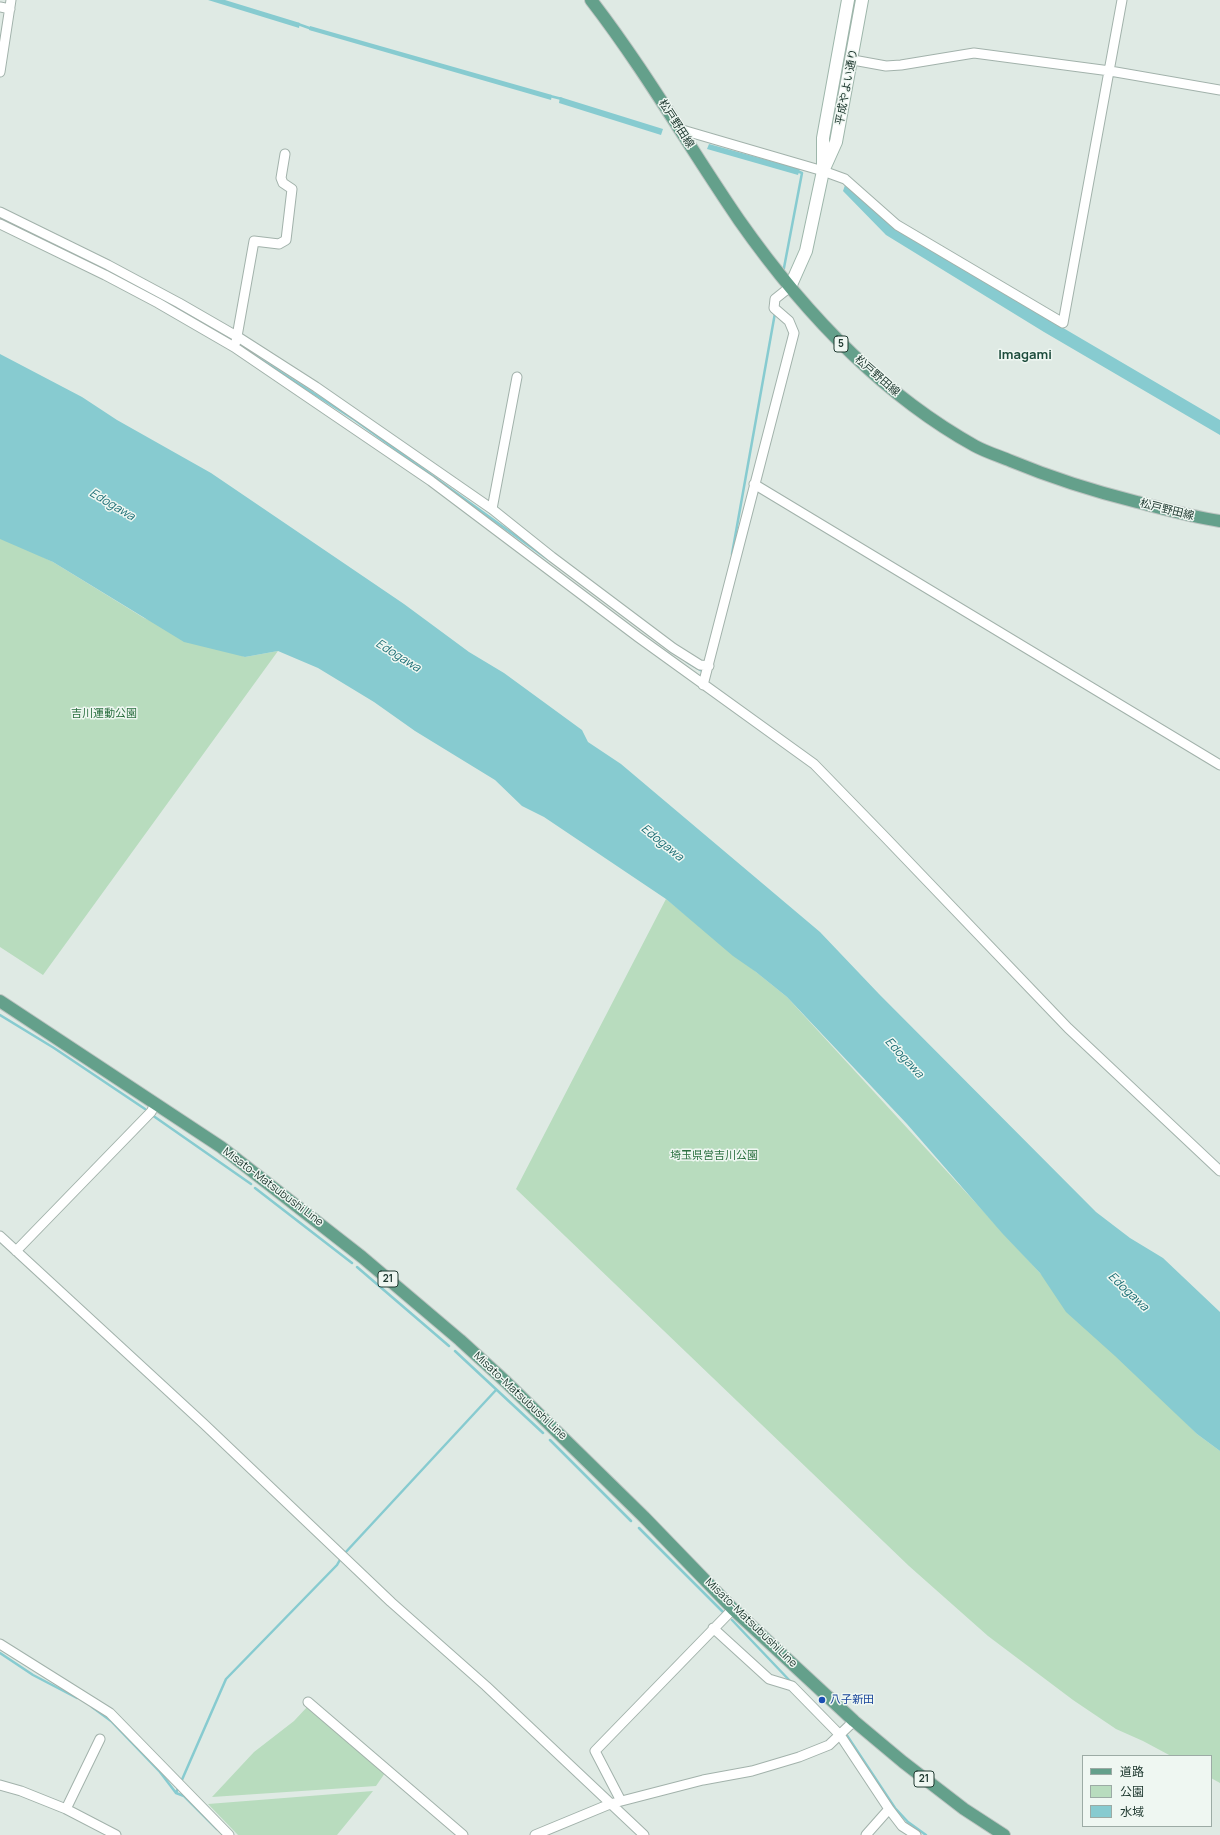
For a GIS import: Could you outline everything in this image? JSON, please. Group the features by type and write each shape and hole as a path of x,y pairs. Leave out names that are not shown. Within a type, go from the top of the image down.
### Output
{"main road":[{"name":"松戸野田線","path":"591,0 619,36 740,221 790,287 836,340 906,401 976,446 1046,476 1097,492 1200,518 1220,521"},
{"name":"Misato-Matsubushi Line","path":"0,1001 127,1084 155,1105 221,1147 298,1205 460,1340 560,1434 733,1609 854,1721 958,1804 1000,1834"}],"street":[{"name":"平成やよい通り","path":"790,287 806,251 823,171 823,138 848,0"},
{"name":"平成やよい通り","path":"823,171 836,142 862,0"},
{"path":"679,129 823,171 845,179 897,225 1064,323 1122,0"},
{"path":"0,7 11,4 0,72"},
{"path":"852,60 886,66 900,66 974,53 1110,71 1220,90"},
{"path":"234,347 238,337 254,240 279,244 286,240 292,189 284,183 281,178 285,154"},
{"path":"0,212 108,265 238,337 316,387 492,509 552,557 673,648 700,665 709,666"},
{"path":"0,224 145,296 234,347 431,481 703,685 814,764 885,836 1068,1028 1220,1171"},
{"path":"703,685 709,666 712,642 794,333 789,321 774,308 775,299 790,287"},
{"path":"492,509 517,377"},
{"path":"754,484 1220,765"},
{"path":"16,1251 151,1112 155,1105"},
{"path":"0,1236 204,1424 391,1602 486,1686 644,1835"},
{"path":"621,1802 595,1751 733,1609"},
{"path":"713,1628 769,1678 792,1686 840,1735 889,1809 902,1826 916,1835"},
{"path":"0,1644 110,1713 230,1835"},
{"path":"308,1702 463,1835"},
{"path":"535,1835 610,1804 703,1780 752,1771 799,1757 823,1747 840,1735 854,1721"},
{"path":"66,1809 100,1738"},
{"path":"0,1785 21,1791 66,1809 116,1835"},
{"path":"866,1835 889,1809"}],"green space":[{"name":"吉川運動公園","path":"0,535 53,562 144,618 245,657 278,651 43,975 0,947"},
{"name":"埼玉県営吉川公園","path":"666,899 787,997 1040,1273 1197,1434 1220,1451 1220,1783 1212,1779 1212,1755 1169,1755 1116,1729 1073,1700 988,1636 909,1566 516,1189"},
{"path":"308,1706 385,1773 376,1786 212,1797 254,1752 294,1721"},
{"path":"373,1791 337,1835 238,1835 208,1804"}],"water":[{"path":"208,0 225,0 300,23 299,28"},
{"path":"310,26 552,95 551,100 309,30"},
{"path":"560,97 663,129 661,135 559,103"},
{"path":"709,144 800,169 798,175 707,149"},
{"path":"845,185 1053,322 1220,420 1220,435 1044,332 886,235 843,191"},
{"name":"Edogawa","path":"0,354 82,397 117,420 211,473 404,604 469,652 504,673 582,730 588,742 621,764 820,932 879,994 1096,1212 1130,1238 1163,1258 1220,1312 1220,1451 1197,1434 1066,1312 1040,1273 1002,1233 907,1124 787,997 733,956 666,899 544,817 522,806 495,780 415,731 374,702 318,668 278,651 245,657 184,642 53,562 0,539"}],"waterway":[{"path":"298,24 312,29"},
{"path":"550,96 562,99"},
{"path":"783,273 802,173 797,171"},
{"path":"732,554 775,313"},
{"path":"194,316 230,340"},
{"path":"246,350 355,420 549,560"},
{"path":"687,662 702,671 704,669"},
{"path":"0,1015 54,1048 145,1109"},
{"path":"152,1115 251,1184"},
{"path":"255,1188 352,1263"},
{"path":"357,1267 449,1346"},
{"path":"455,1351 543,1433"},
{"path":"344,1554 496,1390"},
{"path":"550,1440 631,1521"},
{"path":"639,1528 723,1612"},
{"path":"181,1782 226,1679 337,1565 341,1558"},
{"path":"732,1620 791,1682"},
{"path":"0,1653 33,1675 77,1698"},
{"path":"92,1707 111,1721 160,1772 176,1793 184,1796 217,1829"},
{"path":"846,1734 895,1808 908,1822 926,1835"},
{"path":"176,1793 179,1786"}],"place":[{"name":"八子新田","path":"822,1700"}],"district":[{"name":"Imagami","path":"1025,355"}]}
